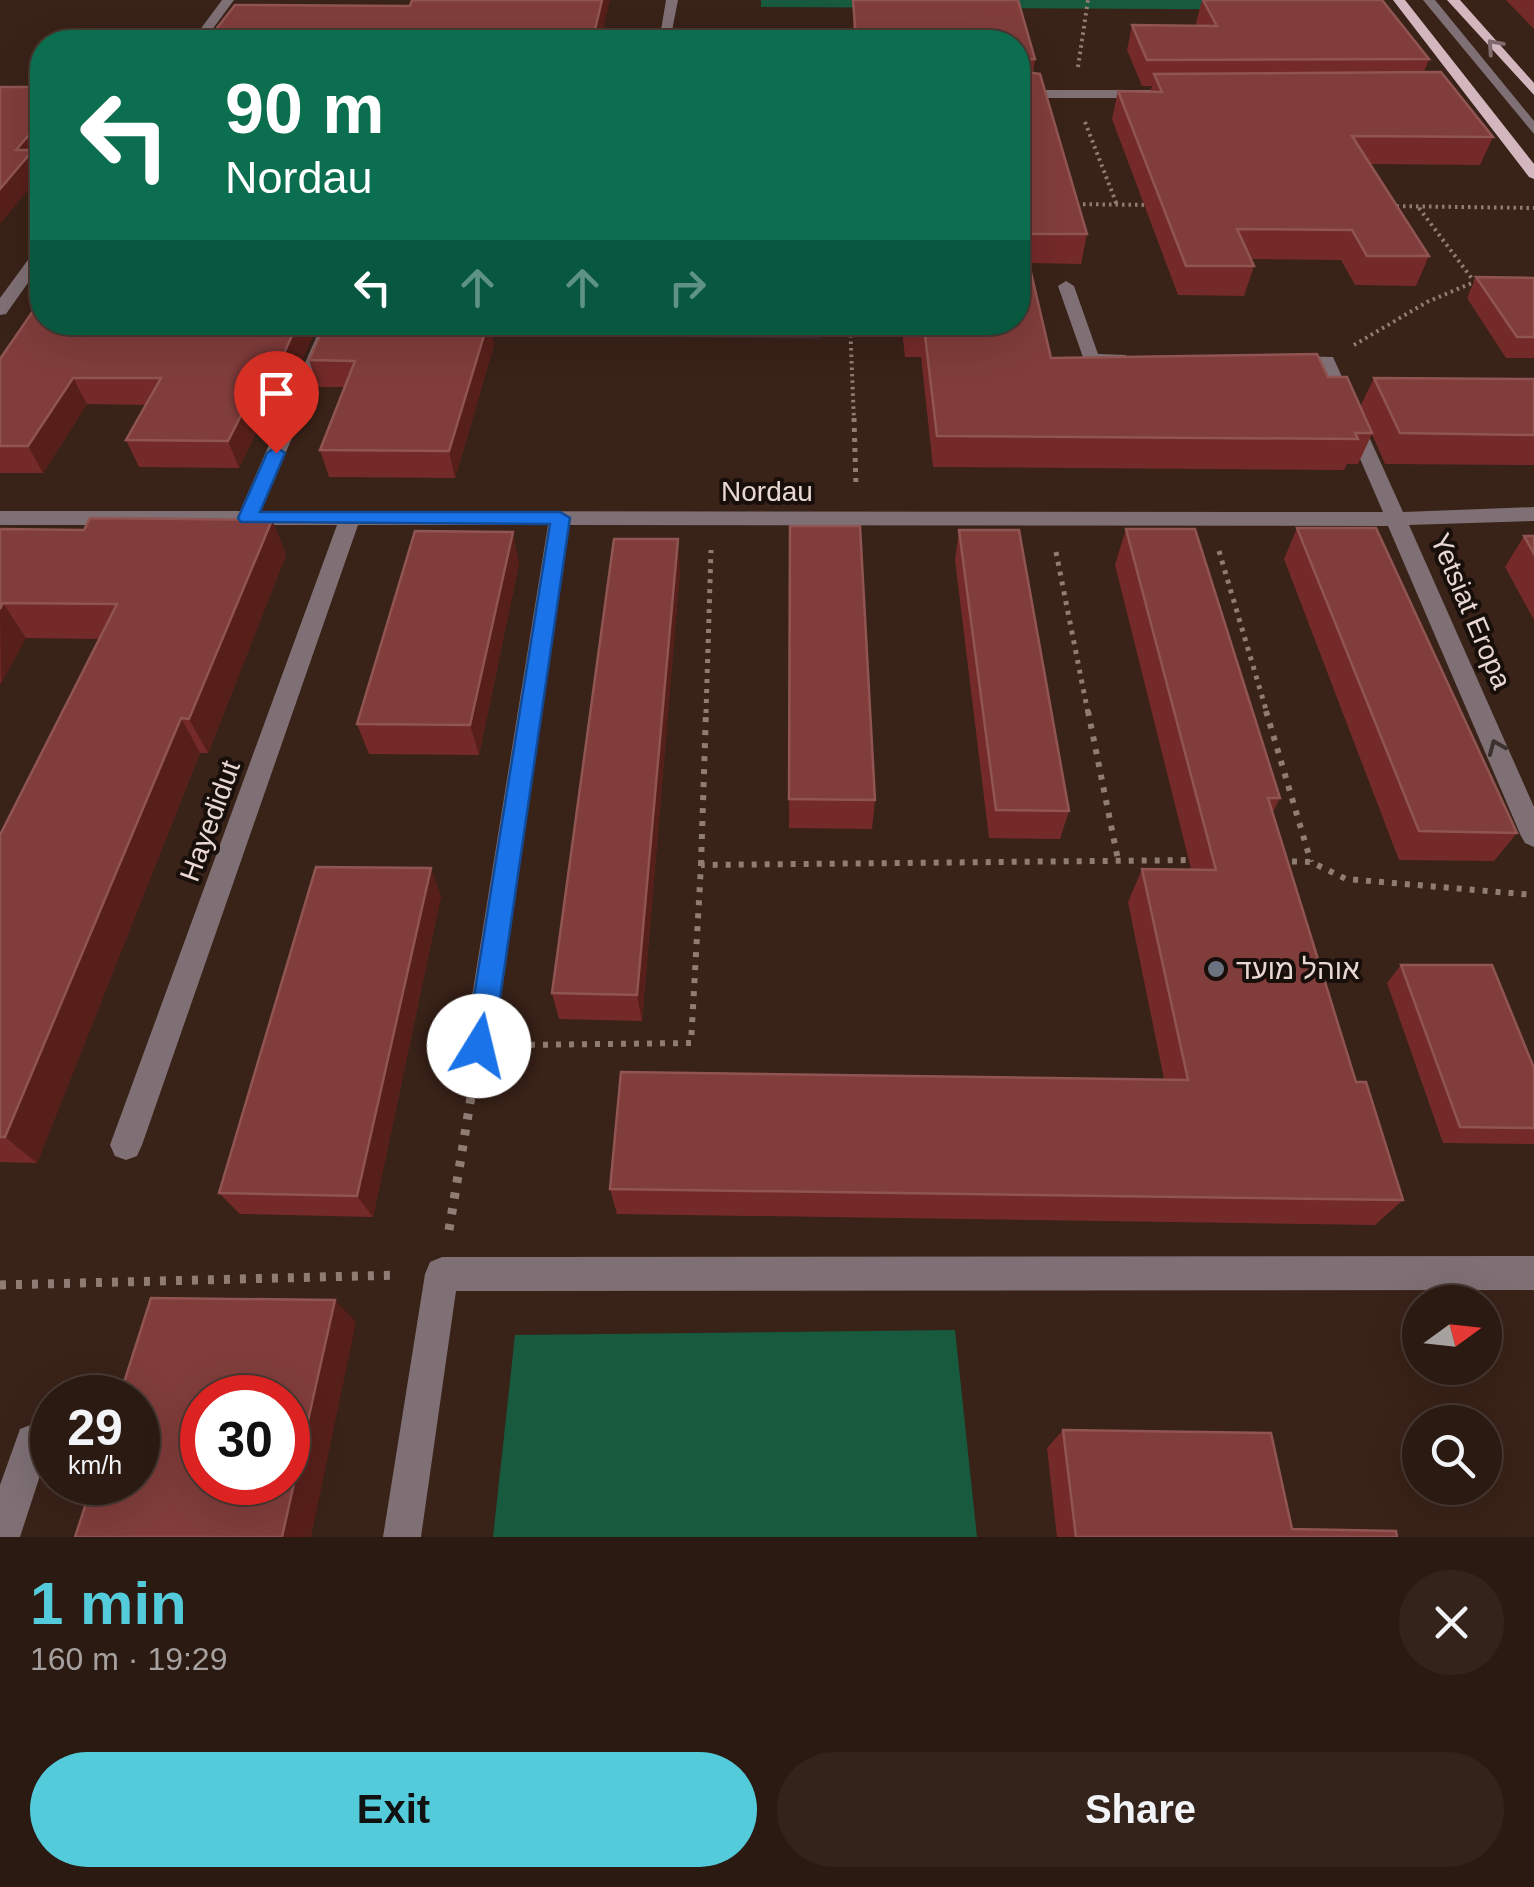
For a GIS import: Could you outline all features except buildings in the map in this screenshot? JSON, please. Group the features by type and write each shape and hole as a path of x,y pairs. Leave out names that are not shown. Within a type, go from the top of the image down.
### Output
{"main road":[{"path":"1399,0 1463,92 1534,174"},
{"path":"1452,0 1534,92"}],"street":[{"path":"206,30 228,0"},
{"path":"666,30 672,0"},
{"path":"1428,0 1534,130"},
{"path":"1030,94 1170,94"},
{"path":"0,310 30,269"},
{"path":"1066,286 1092,358 1150,359"},
{"path":"248,518 326,335"},
{"path":"1268,360 1326,361"},
{"name":"Yetsiat Eropa","path":"1326,361 1399,519 1534,836"},
{"name":"Nordau","path":"0,518 1399,519 1534,514"},
{"name":"Hayedidut","path":"126,1145 350,518"},
{"path":"479,1046 560,518"},
{"path":"402,1537 442,1274 1534,1273"},
{"path":"1,1537 30,1451"}],"path":[{"path":"1088,0 1074,94 1117,204"},
{"path":"1057,204 1154,205"},
{"path":"1381,206 1534,208"},
{"path":"1418,207 1473,280"},
{"path":"1326,361 1473,280 1488,280"},
{"path":"851,335 858,518"},
{"path":"0,1285 442,1274 479,1046 691,1043 712,518"},
{"path":"1050,519 1118,860"},
{"path":"1210,519 1311,862"},
{"path":"701,865 1214,860"},
{"path":"1272,861 1311,862 1346,878 1534,895"}],"shaded area":[{"path":"487,335 821,335 821,339"}],"green space":[{"path":"761,0 1376,0 1383,10 761,7"},
{"path":"955,1330 977,1537 493,1537 515,1335"}],"place":[{"name":"אוהל מועד","path":"1216,969"}],"route":[{"path":"276,453 248,518 560,518 479,1046"}]}
